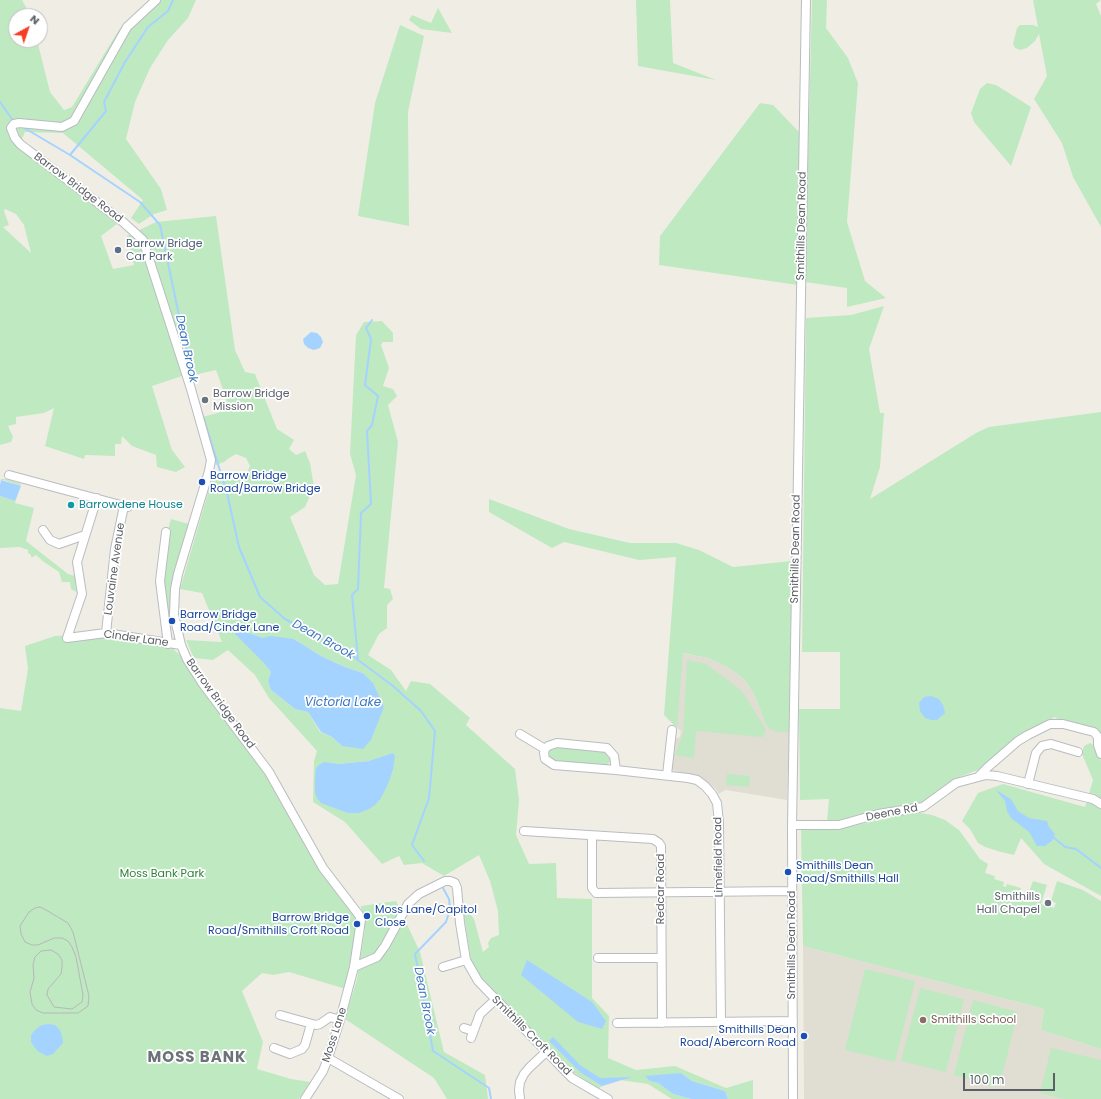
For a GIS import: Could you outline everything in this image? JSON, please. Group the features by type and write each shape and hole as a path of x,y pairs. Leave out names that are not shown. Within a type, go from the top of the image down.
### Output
{"street":[{"name":"Barrow Bridge Road","path":"156,0 127,27 76,119 62,127 19,123 14,124 11,128 15,138 20,144 128,226 143,240 191,389 211,460 211,465 178,574 175,589 174,615 180,646 203,684 269,772 323,868 359,914 361,920 354,967"},
{"name":"Smithills Dean Road","path":"793,1099 792,825 806,0"},
{"path":"9,475 97,498 86,535 59,544 50,540 43,530"},
{"name":"Louvaine Avenue","path":"97,498 127,506 115,549 106,633"},
{"path":"166,532 160,581 168,644"},
{"name":"Cinder Lane","path":"86,535 77,562 82,594 67,638 106,633 180,646"},
{"path":"979,776 1018,741 1046,725 1054,723 1094,732 1099,737 1098,745 1101,754"},
{"path":"667,775 672,730"},
{"path":"520,734 545,749 552,744 557,743 607,748 614,756 616,770"},
{"path":"1028,784 1036,753 1042,746 1051,744 1078,752"},
{"name":"Limefield Road","path":"545,749 545,759 554,765 688,778 697,780 712,794 717,803 718,814 721,1022"},
{"name":"Deene Rd","path":"792,825 839,825 878,814 923,807 956,783 979,776 990,775 1093,799 1101,804"},
{"path":"1076,795 1094,795 1101,798"},
{"name":"Redcar Road","path":"524,831 653,839 661,846 662,1023"},
{"path":"592,836 592,888 596,893 792,891"},
{"name":"Smithills Croft Road","path":"354,967 377,957 385,946 408,904 419,894 446,881 455,883 457,888 460,924 466,960 478,981 572,1078 604,1098"},
{"path":"598,958 661,958"},
{"path":"443,967 466,960"},
{"name":"Moss Lane","path":"305,1099 323,1071 328,1058 354,967"},
{"path":"464,1028 472,1035 480,1014 495,1000"},
{"path":"280,1015 316,1025 330,1017 340,1020"},
{"path":"617,1023 793,1021"},
{"path":"274,1048 290,1054 302,1049 305,1045 311,1024"},
{"path":"520,1099 520,1082 524,1074 546,1052"},
{"path":"328,1058 399,1099"}],"shaded area":[{"path":"682,653 708,658 727,667 739,675 747,683 755,696 765,723 777,732 789,732 787,800 726,790 718,794 717,790 697,775 675,771 672,769 675,739 680,737 681,731 677,728 676,722"},
{"name":"Smithills School","path":"803,946 1044,1009 1041,1030 1101,1049 1101,1099 804,1099"}],"green space":[{"path":"0,0 22,0 26,8 8,8 8,48 39,48 50,92 64,110 72,107 120,28 158,0 196,0 188,18 168,40 150,68 135,102 126,139 161,189 167,210 154,214 139,224 131,218 143,200 63,133 25,132 19,145 117,224 101,236 113,269 134,265 127,236 156,222 216,216 235,350 245,372 255,374 277,429 294,440 289,449 296,455 305,451 310,463 314,487 305,507 290,517 314,575 325,585 338,584 356,475 350,454 356,335 364,322 382,321 393,333 393,342 383,342 381,345 389,368 383,386 393,389 397,396 388,405 398,442 384,588 390,589 393,599 387,605 387,628 379,634 368,655 391,670 406,691 411,681 430,684 470,718 466,725 515,769 519,800 516,835 529,864 556,863 557,898 592,899 592,998 609,1016 608,1058 636,1070 675,1066 726,1088 753,1080 753,1099 728,1099 725,1091 692,1081 681,1073 650,1081 658,1083 673,1094 691,1099 672,1099 648,1084 620,1080 602,1086 598,1089 573,1072 482,979 471,960 462,903 474,919 483,952 489,947 488,943 491,938 499,935 498,911 490,881 479,855 444,876 422,863 404,865 399,856 382,864 345,822 313,802 314,761 317,751 269,698 255,675 228,650 213,660 194,658 186,640 222,642 202,593 180,589 213,476 224,475 233,479 240,479 246,474 250,466 246,458 236,454 224,462 216,465 202,417 218,413 227,406 226,398 216,370 194,375 179,328 168,332 185,375 152,386 172,450 185,467 176,472 157,467 156,455 132,446 122,436 121,444 115,444 115,456 85,455 84,459 45,446 54,408 44,413 16,417 16,424 8,426 13,437 11,442 0,445","holes":["5,209 16,214 24,225 31,253 3,227 9,225 4,211","241,630 263,638 294,639 321,656 363,673 378,695 384,707 342,746 332,737 320,732 308,712 295,709 271,690 268,681 271,672","390,754 393,770 381,798 338,764 369,761"]},
{"path":"636,0 670,0 673,63 716,80 638,66"},
{"path":"812,0 827,0 826,28 848,58 858,83 847,222 865,281 886,298 847,307 847,288 805,282"},
{"path":"1033,0 1101,0 1096,4 1101,16 1101,227 1073,177 1062,143 1034,99 1047,76 1039,34 1035,41 1027,48 1020,50 1015,48 1013,44 1017,28 1020,25 1033,25 1038,27"},
{"path":"438,8 452,33 421,29 409,20 412,15 431,23"},
{"path":"400,25 424,36 408,112 409,226 358,216 375,103"},
{"path":"987,83 996,85 1031,107 1011,166 974,122 971,113 980,89"},
{"path":"760,103 773,105 800,133 798,285 659,265 660,236"},
{"path":"884,306 869,349 880,413 884,413 880,467 870,499 976,433 989,427 1101,412 1101,733 1060,721 1055,717 1030,730 978,770 954,779 920,804 874,810 839,820 827,821 829,799 800,800 799,709 840,709 840,652 802,652 806,318 851,315"},
{"path":"1,479 21,484 15,503 34,508 26,541 68,574 75,576 76,592 71,589 70,582 62,582 59,572 36,555 31,557 28,550 20,547 0,548 0,496 15,501 20,486 4,480 1,480 0,485"},
{"path":"489,499 569,529 630,543 676,543 699,550 733,567 792,561 789,732 777,732 770,729 765,723 755,696 747,683 739,675 727,667 708,658 683,653 677,728 664,715 676,557 639,560 564,542 552,548 489,512"},
{"path":"171,519 189,524 172,587 169,624 163,585 168,530"},
{"name":"Moss Bank Park","path":"106,633 174,645 174,650 180,655 196,681 266,772 359,921 346,989 289,972 273,975 262,973 242,991 263,1042 257,1069 291,1079 310,1082 299,1099 0,1099 0,708 21,711 28,669 25,646 55,636"},
{"path":"687,660 706,664 742,691 766,730 763,737 696,731 694,758 675,755 683,733"},
{"path":"1090,743 1096,747 1101,761 1101,896 1044,864 1021,838 1014,855 1001,852 978,843 970,829 962,821 978,793 1003,784 1085,807 1093,780 1082,754 1084,746"},
{"path":"553,746 605,750 610,754 611,761 607,765 554,762 549,759 548,752"},
{"path":"727,774 750,776 749,787 726,785"},
{"path":"915,812 932,815 945,820 959,830 980,859 988,864 985,873 995,876 994,879 1004,882 1003,886 1006,887 1007,884 1021,888 1019,895 1027,897 1033,881 1047,885 1041,904 1054,908 1056,903 1051,901 1057,881 1083,890 1101,901 1101,1049 1041,1030 1044,1009 803,946 801,828 844,828"},
{"path":"396,901 420,952 444,1052 485,1075 488,1099 447,1099 434,1078 345,1019 357,979 365,930 361,906"},
{"path":"865,969 915,981 895,1062 845,1050"},
{"path":"920,988 964,999 946,1072 901,1061"},
{"path":"973,1000 1018,1012 999,1087 954,1075"},
{"path":"1051,1048 1101,1060 1101,1099 1064,1099 1040,1093"}],"water":[{"path":"311,332 317,333 321,337 323,342 320,348 314,350 308,348 304,344 303,339"},
{"path":"1,480 21,486 15,501 0,496"},
{"name":"Victoria Lake","path":"241,630 263,638 270,636 294,639 321,656 363,673 373,683 384,707 371,740 363,749 342,746 332,737 321,732 308,712 295,709 271,690 268,681 271,672 234,633"},
{"path":"931,696 939,699 943,705 945,713 937,720 925,718 920,711 919,703 924,697"},
{"path":"393,753 395,756 393,770 388,784 381,798 369,809 359,813 348,813 321,803 317,798 315,793 316,768 324,762 338,764 369,761"},
{"path":"996,790 1011,799 1018,811 1029,818 1047,821 1049,827 1055,834 1052,841 1045,846 1037,846 1029,832 1011,818 1007,811 1005,801"},
{"path":"527,960 592,1002 606,1021 602,1029 578,1022 521,975"},
{"path":"42,1025 55,1025 60,1030 63,1043 53,1054 47,1056 35,1048 31,1042 31,1035"},
{"path":"553,1037 580,1065 600,1078 632,1077 602,1086 580,1072 549,1041"},
{"path":"681,1073 692,1081 725,1091 728,1099 691,1099 673,1094 658,1083 650,1081 645,1076"}],"waterway":[{"path":"70,155 106,111 104,102 125,62 148,27 168,11 173,0"},
{"name":"Dean Brook","path":"0,102 14,122"},
{"name":"Dean Brook","path":"21,126 70,155 140,202 160,225 193,382"},
{"path":"358,660 352,595 358,589 361,513 371,504 367,431 372,425 378,396 365,385 371,339 366,328 372,320"},
{"name":"Dean Brook","path":"198,400 227,493 239,547 260,597 285,619 354,657 393,686 421,711 435,731 429,798 412,845 424,861"},
{"path":"1053,837 1065,847 1076,849 1101,868"},
{"name":"Dean Brook","path":"443,888 449,899 450,909 446,922 415,954 433,1051 489,1088 491,1099"}],"tram line":[{"path":"40,907 68,923 73,932 89,996 88,1006 78,1013 43,1013 36,1010 32,1004 30,992 34,978 33,965 35,957 41,951 51,950 58,954 62,960 61,974 48,989 47,995 54,1007 72,1009 82,1002 83,995 76,957 68,941 62,938 54,938 38,945 32,945 25,942 21,934 20,926 29,912 40,907"}],"place":[{"name":"Barrow Bridge Car Park","path":"118,250"},
{"name":"Barrow Bridge Mission","path":"205,400"},
{"name":"Barrow Bridge Road/Barrow Bridge","path":"202,482"},
{"name":"Barrowdene House","path":"71,505"},
{"name":"Barrow Bridge Road/Cinder Lane","path":"172,621"},
{"name":"Smithills Dean Road/Smithills Hall","path":"788,872"},
{"name":"Smithills Hall Chapel","path":"1048,903"},
{"name":"Moss Lane/Capitol Close","path":"367,916"},
{"name":"Barrow Bridge Road/Smithills Croft Road","path":"357,924"},
{"name":"Smithills School","path":"923,1020"},
{"name":"Smithills Dean Road/Abercorn Road","path":"804,1036"}],"district":[{"name":"MOSS BANK","path":"197,1058"}]}
